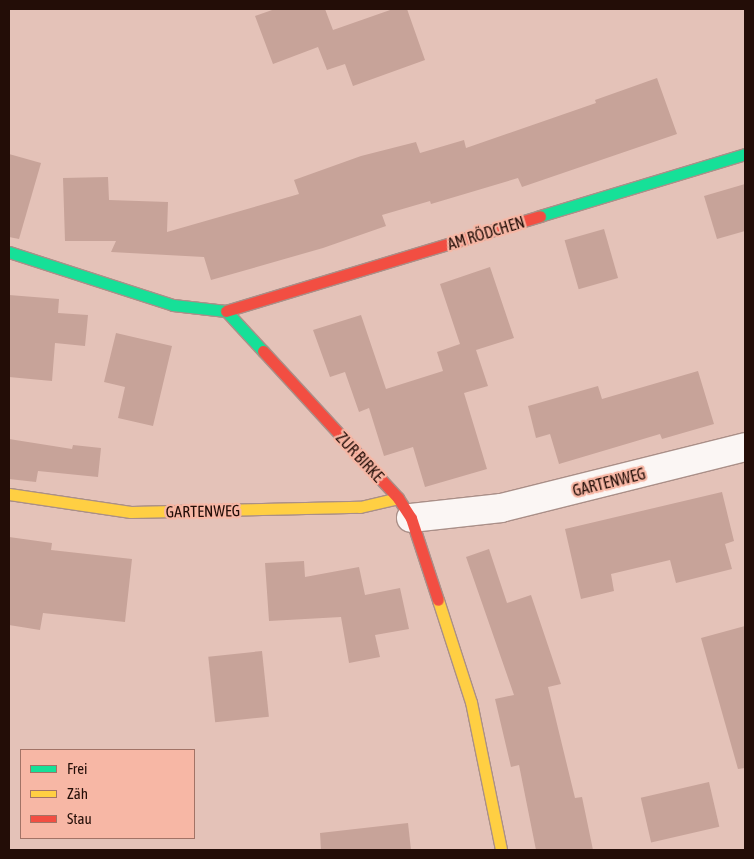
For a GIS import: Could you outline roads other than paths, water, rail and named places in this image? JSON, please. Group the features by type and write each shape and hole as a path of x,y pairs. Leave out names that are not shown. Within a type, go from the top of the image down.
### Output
{"street":[{"name":"AM RÖDCHEN","path":"226,311 745,154"},
{"path":"9,252 173,305 226,311"},
{"name":"ZUR BIRKE","path":"226,311 405,508 471,702 501,850"},
{"name":"GARTENWEG","path":"9,494 131,512 360,507 501,508 745,447"}]}
